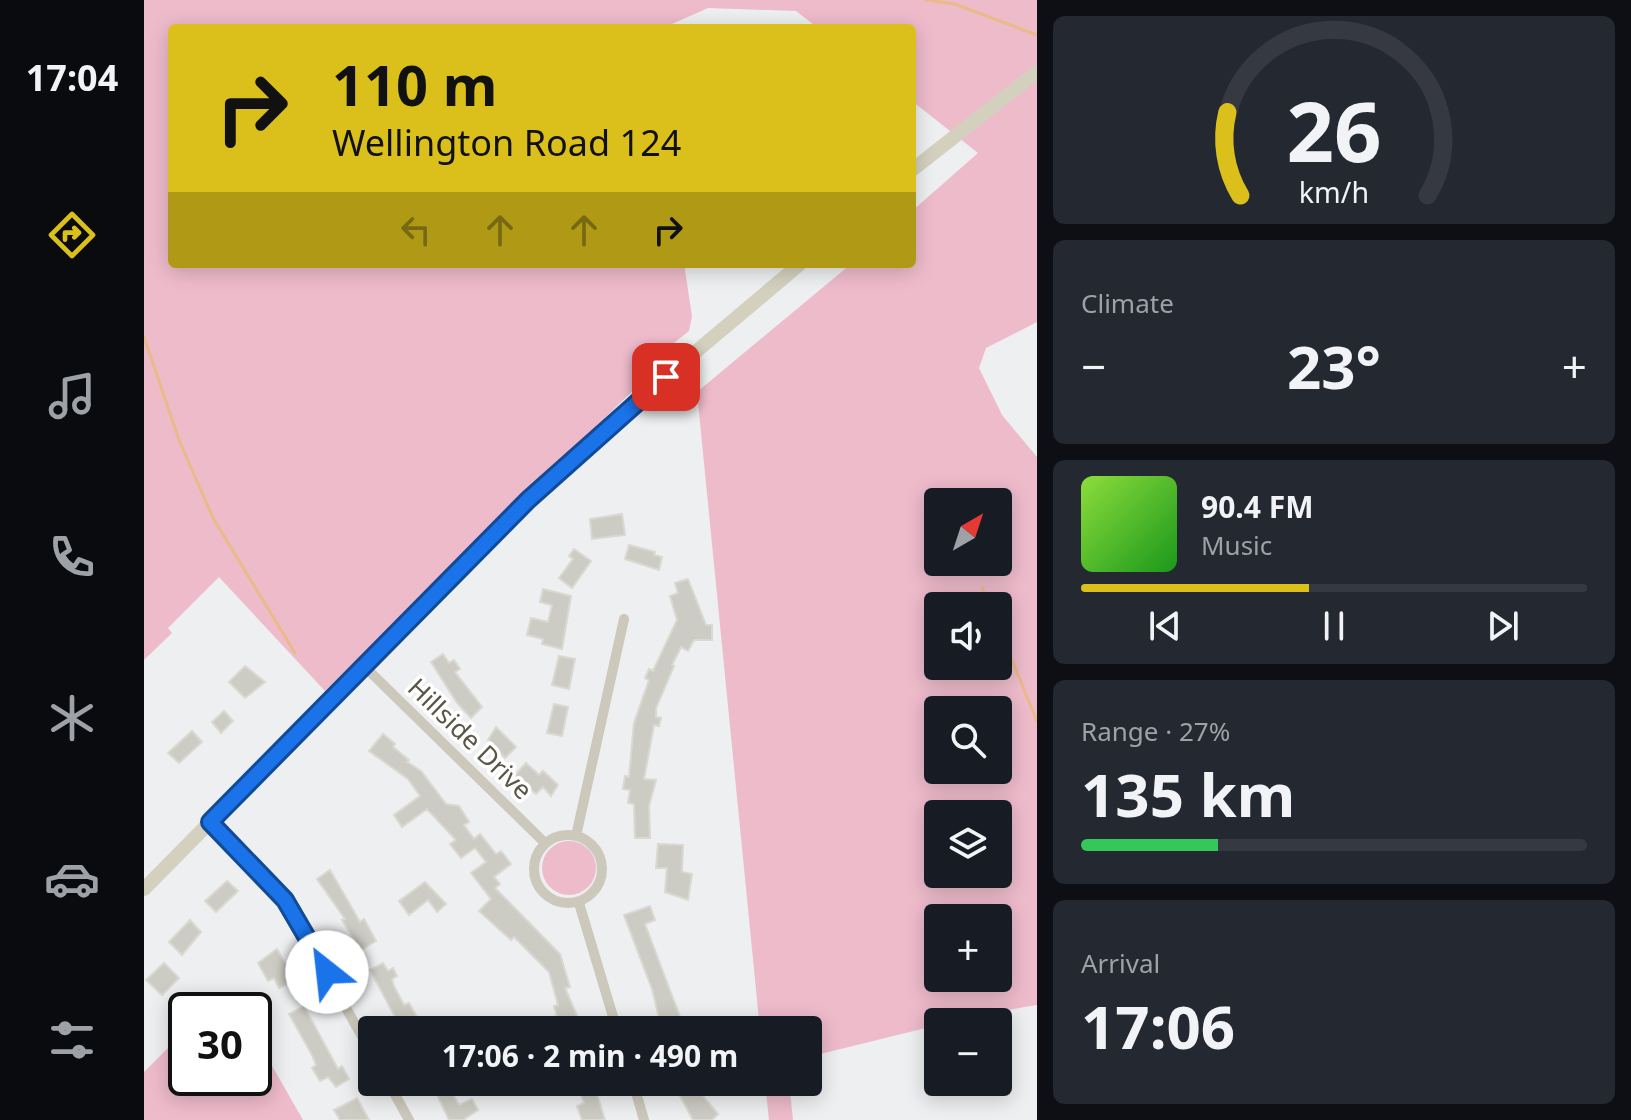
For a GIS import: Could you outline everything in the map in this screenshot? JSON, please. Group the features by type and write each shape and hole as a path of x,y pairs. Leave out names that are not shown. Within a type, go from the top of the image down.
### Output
{"main road":[{"path":"916,167 1037,72"},
{"path":"144,889 580,451 795,268"}],"street":[{"path":"576,836 624,619"},
{"name":"Hillside Drive","path":"364,666 545,843"},
{"path":"210,822 285,900 358,1029"},
{"path":"576,836 595,848 602,870 595,891 579,903 565,904 541,892 533,867 545,843 554,837 576,836"},
{"path":"579,903 613,1016"},
{"path":"396,1096 409,1120"},
{"path":"637,1096 644,1120"}],"shaded area":[{"path":"144,0 1037,0 1037,322 986,348 979,368 1002,415 1037,457 1037,1005 1012,1009 924,1008 924,1028 822,1054 822,1016 759,1016 697,392 846,268 916,268 916,207 978,153 916,104 916,24 813,24 796,11 708,8 672,24 168,24 168,268 685,268 692,316 689,331 655,358 659,365 325,691 219,577 168,628 172,633 144,660"},
{"path":"569,841 588,849 596,868 588,887 569,895 550,887 542,868 550,849"},
{"path":"168,1048 168,1096 272,1096 272,1066 303,1120 144,1120 144,1072"},
{"path":"766,1096 790,1096 793,1120 769,1120"}],"building":[{"path":"622,514 625,535 592,539 590,519"},
{"path":"629,545 662,557 659,570 625,559"},
{"path":"574,549 591,561 572,588 559,578 573,559 569,556"},
{"path":"688,579 706,625 712,625 712,640 694,640 688,651 681,647 672,665 656,708 656,717 661,718 659,726 654,725 644,779 656,780 649,806 650,838 635,838 634,804 628,803 630,790 623,789 625,776 629,777 634,723 649,680 645,678 649,669 653,671 677,620 670,596 678,593 675,583"},
{"path":"543,589 571,596 562,649 542,644 543,639 527,635 531,618 548,622 552,605 540,602"},
{"path":"443,654 449,663 454,660 460,669 455,672 482,707 471,718 457,703 431,662"},
{"path":"559,656 575,659 569,689 552,685"},
{"path":"245,666 265,682 245,698 229,682"},
{"path":"554,704 568,707 562,736 547,733"},
{"path":"224,711 233,721 221,733 212,722"},
{"path":"496,727 516,747 505,758 488,740"},
{"path":"192,731 202,742 179,763 168,753"},
{"path":"383,734 409,760 407,762 421,771 446,804 459,806 469,822 464,825 474,839 480,834 496,854 501,851 511,864 494,877 500,884 495,888 560,954 570,987 565,988 577,1016 557,1016 554,1006 558,1005 549,972 514,937 511,940 479,911 491,899 471,873 486,862 475,848 461,858 450,844 456,840 427,809 402,827 394,815 420,796 408,779 369,751"},
{"path":"526,763 539,775 543,771 558,785 551,796 543,787 536,794 514,776"},
{"path":"658,844 683,845 682,872 692,874 688,900 665,892 667,868 656,868"},
{"path":"330,870 360,922 364,919 376,941 361,950 342,920 345,919 317,879"},
{"path":"227,881 238,891 216,912 205,901"},
{"path":"425,882 446,904 437,912 428,900 409,915 399,901"},
{"path":"650,906 655,920 645,924 680,1016 659,1016 652,989 624,915"},
{"path":"190,920 201,932 182,955 169,942"},
{"path":"277,949 295,980 279,988 274,978 268,981 258,963"},
{"path":"164,963 179,978 162,995 146,980"},
{"path":"383,963 388,971 393,968 397,976 392,979 394,986 404,1005 409,1003 416,1016 395,1016 370,970"},
{"path":"304,1006 338,1069 342,1066 349,1079 336,1087 328,1077 320,1081 312,1068 316,1065 312,1055 289,1014"},
{"path":"438,1096 454,1096 459,1105 472,1099 478,1110 463,1120 449,1120"},
{"path":"581,1096 598,1096 605,1120 582,1120 577,1106 584,1103"},
{"path":"680,1096 703,1096 718,1114 712,1120 693,1120"},
{"path":"357,1098 369,1120 340,1120 334,1110"}],"waterway":[{"path":"926,0 955,4 1037,35"},
{"path":"144,337 179,440 213,518 295,653"},
{"path":"982,588 984,592"},
{"path":"1012,660 1037,721"}],"route":[{"path":"327,972 285,900 210,822 528,500 666,377"}]}
